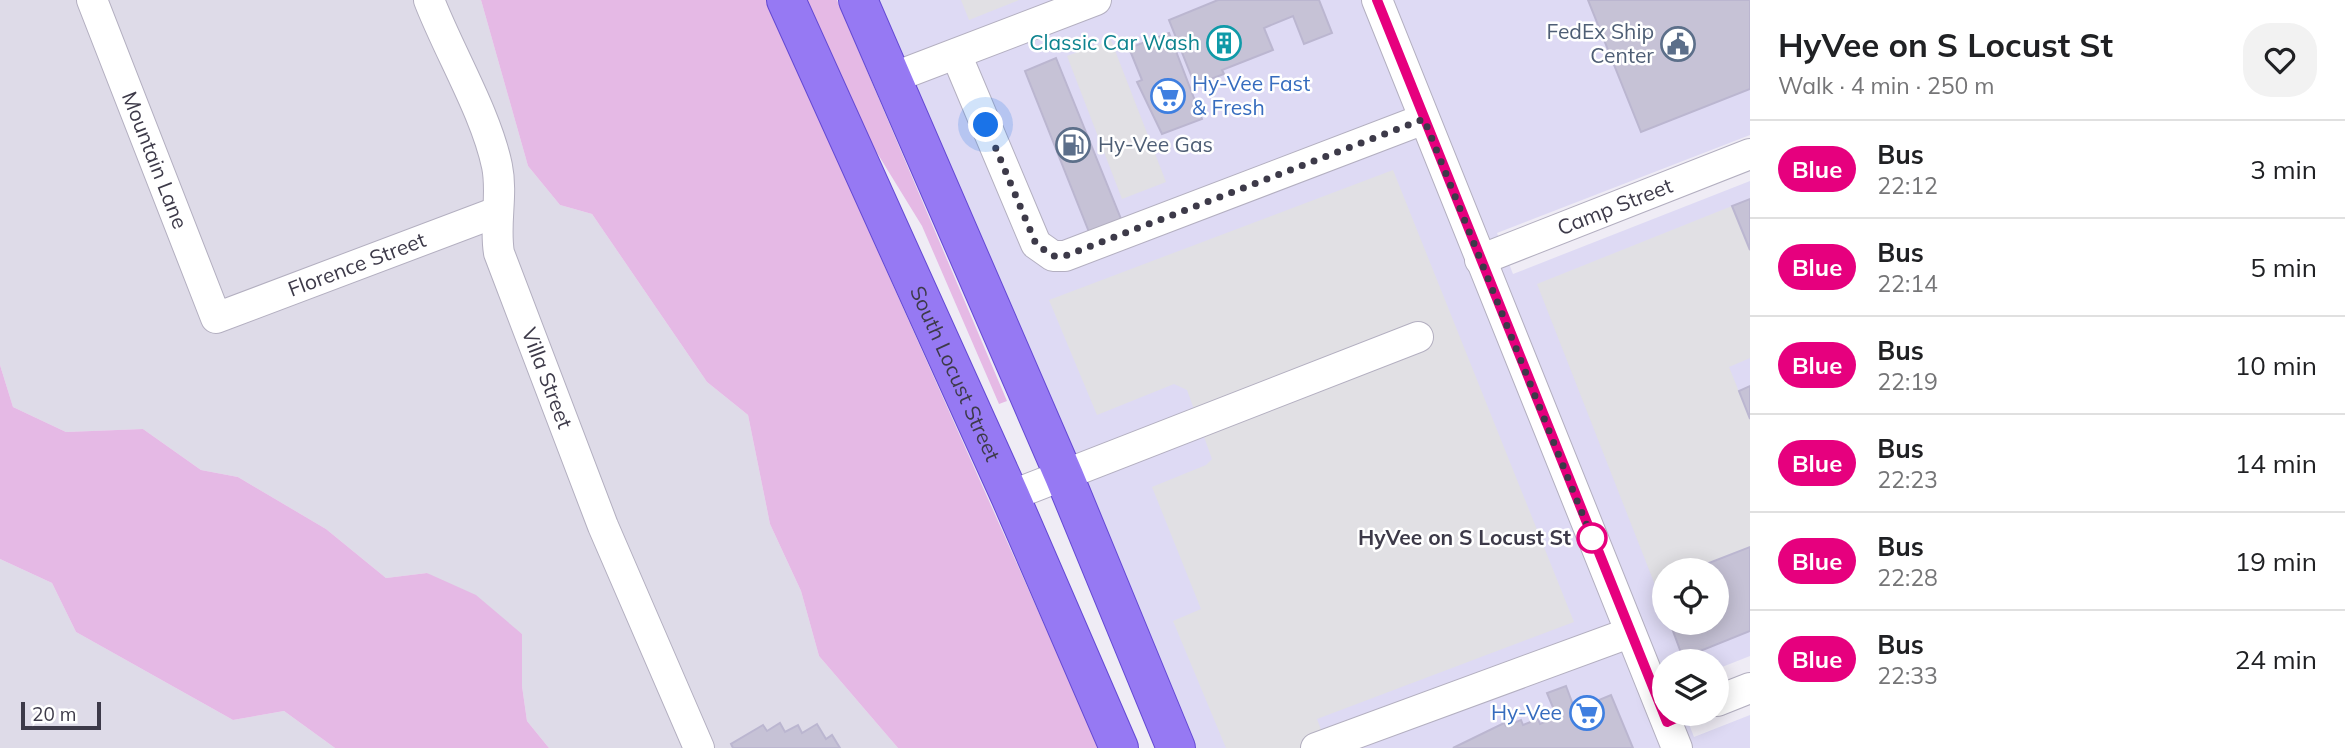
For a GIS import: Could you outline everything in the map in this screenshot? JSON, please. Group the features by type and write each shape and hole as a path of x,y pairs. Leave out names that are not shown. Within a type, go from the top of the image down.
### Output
{"highway":[{"name":"South Locust Street","path":"786,0 1010,496 1119,748"},
{"path":"858,0 1064,476 1175,748"}],"street":[{"name":"Mountain Lane","path":"92,0 216,318"},
{"name":"Villa Street","path":"429,0 491,144 498,169 499,253 603,526 699,748"},
{"path":"892,78 1096,0"},
{"path":"1377,0 1629,633 1676,728"},
{"path":"956,54 1036,244 1053,256 1065,256 1141,229 1424,119"},
{"name":"Camp Street","path":"1480,260 1750,154"},
{"name":"Florence Street","path":"216,318 497,212"},
{"path":"1010,496 1418,337"},
{"path":"1316,748 1629,633"},
{"path":"1729,696 1750,688"}],"shaded area":[{"path":"0,0 481,0 528,166 560,205 592,214 707,382 748,415 770,524 801,591 819,656 898,748 549,748 527,721 522,686 522,634 427,573 386,578 326,529 238,477 201,470 143,429 66,432 13,407 0,365"},
{"path":"481,0 766,0 1099,748 898,748 819,656 801,591 770,524 748,415 707,382 592,214 560,205 528,166"},
{"path":"805,0 837,0 1007,401 999,404 922,226 871,143"},
{"path":"873,0 1750,0 1750,135 1497,233 1513,274 1750,181 1750,656 1729,664 1729,649 1652,649 1652,726 1690,726 1694,737 1729,726 1729,723 1750,715 1750,748 1191,748"},
{"path":"961,0 1019,0 969,20"},
{"path":"1111,40 1166,182 1122,199 1067,56"},
{"path":"1393,170 1574,622 1317,719 1328,748 1226,748 1173,621 1201,609 1152,487 1206,465 1212,459 1187,390 1174,384 1097,415 1049,300"},
{"path":"1732,206 1750,250 1750,358 1729,367 1750,419 1750,547 1722,558 1652,558 1652,577 1537,284"},
{"path":"0,365 13,407 66,432 143,429 201,470 238,477 326,529 386,578 427,573 476,595 522,634 522,686 527,721 549,748 335,748 284,711 233,720 76,632 52,583 0,559"},
{"path":"0,559 52,583 76,632 233,720 284,711 335,748 0,748"}],"building":[{"name":"Classic Car Wash","path":"1218,0 1319,0 1332,33 1304,44 1293,16 1264,28 1273,50 1222,70 1224,74 1195,85 1169,20"},
{"name":"FedEx Ship Center","path":"1588,0 1750,0 1750,89 1641,132"},
{"name":"Hy-Vee Fast & Fresh","path":"1169,33 1202,119 1162,134 1137,82 1142,80 1129,48"},
{"name":"Hy-Vee Gas","path":"1056,58 1121,219 1089,232 1025,71"},
{"path":"1750,199 1750,250 1732,206"},
{"path":"1750,386 1750,419 1739,391"},
{"path":"1750,547 1750,631 1705,649 1680,649 1674,635 1729,635 1729,558 1722,558"},
{"name":"Hy-Vee","path":"1566,686 1575,710 1611,695 1633,748 1453,748 1504,723 1506,726 1521,720 1523,725 1538,719 1540,724 1557,717 1547,693"},
{"path":"780,723 785,732 798,725 802,733 817,724 826,739 832,735 840,748 733,748 731,744 763,725 767,731"}],"bus line":[{"name":"Blue","path":"1377,0 1652,687"}],"place":[{"name":"Classic Car Wash","path":"1224,43"},
{"name":"FedEx Ship Center","path":"1678,44"},
{"name":"Hy-Vee Fast & Fresh","path":"1168,96"},
{"name":"Hy-Vee Gas","path":"1073,145"},
{"name":"HyVee on S Locust St","path":"1592,538"},
{"name":"Hy-Vee","path":"1587,713"}],"route":[{"path":"986,125 1036,244 1053,256 1065,256 1424,119 1592,538"}]}
